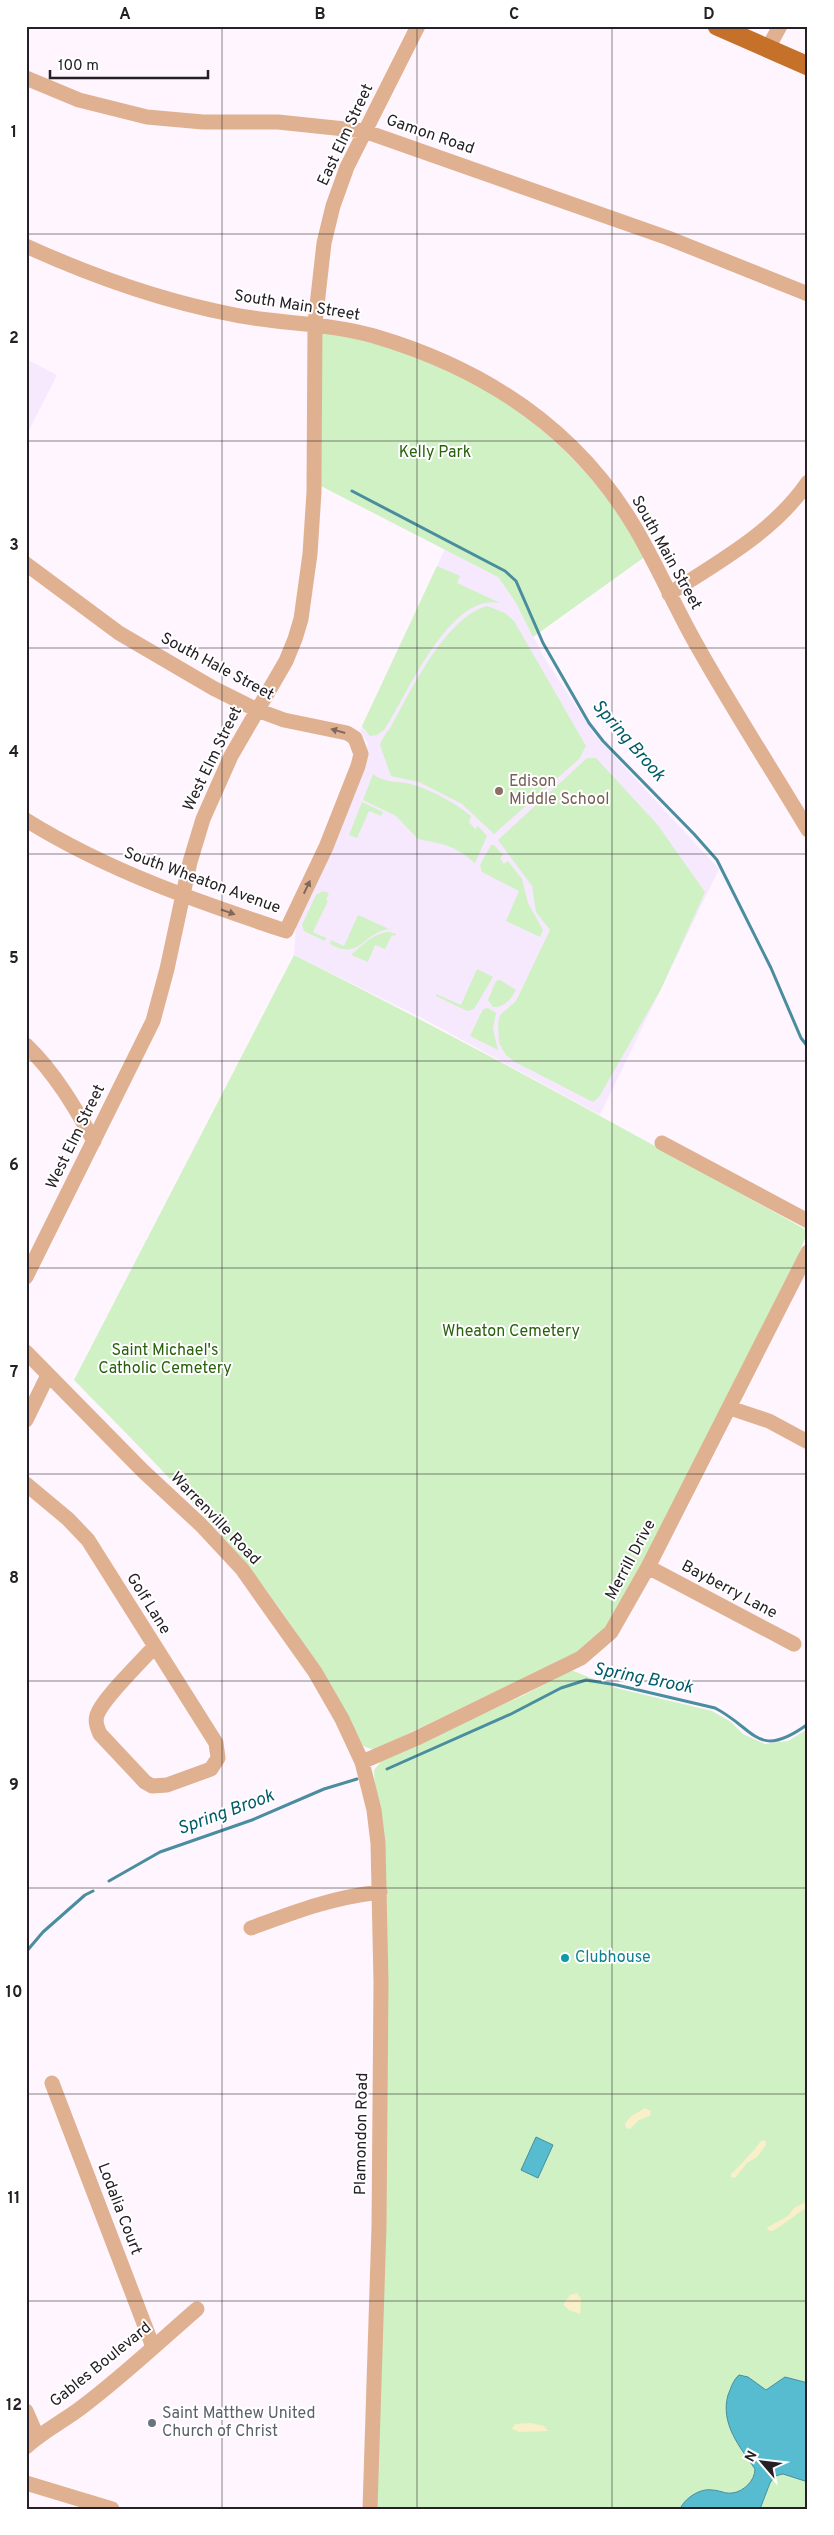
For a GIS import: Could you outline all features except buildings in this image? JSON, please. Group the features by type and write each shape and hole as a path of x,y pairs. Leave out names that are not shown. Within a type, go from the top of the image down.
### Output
{"main road":[{"path":"717,26 808,66"}],"street":[{"name":"East Elm Street","path":"315,323 321,264 328,225 341,182 364,131 418,26"},
{"path":"768,48 780,26"},
{"name":"Gamon Road","path":"26,78 79,100 147,117 203,122 278,122 364,131 642,228 808,294"},
{"name":"South Main Street","path":"26,246 97,277 180,302 264,320 315,323 371,335 445,361 496,388 536,416 572,447 604,484 634,526 699,650 808,830"},
{"name":"West Elm Street","path":"26,1277 153,1021 167,969 195,842 211,799 231,756 286,661 295,639 304,600 314,492 315,323"},
{"path":"669,594 762,531 784,511 808,482"},
{"name":"South Hale Street","path":"26,564 119,633 175,667 256,710 284,720 347,733 356,738 361,754 326,846 286,931"},
{"name":"South Wheaton Avenue","path":"26,820 107,864 182,896 286,931"},
{"path":"26,1045 66,1094 94,1141"},
{"path":"662,1143 808,1221"},
{"name":"Merrill Drive","path":"362,1762 417,1738 581,1658 610,1632 648,1567 808,1252"},
{"name":"Warrenville Road","path":"26,1352 201,1525 242,1569 315,1672 342,1719 362,1762"},
{"path":"26,1420 48,1375"},
{"path":"730,1408 769,1421 808,1442"},
{"name":"Golf Lane","path":"26,1484 68,1519 88,1540 216,1743 218,1758 211,1769 167,1785 152,1786 145,1782 100,1734 96,1726 99,1710 154,1646"},
{"name":"Bayberry Lane","path":"648,1567 794,1644"},
{"name":"Plamondon Road","path":"362,1762 374,1810 380,1892 379,2216 370,2509"},
{"path":"251,1928 343,1896 380,1892"},
{"name":"Lodalia Court","path":"52,2083 153,2347"},
{"name":"Gables Boulevard","path":"26,2447 37,2436 81,2408 197,2309"},
{"path":"26,2411 37,2436"},
{"path":"26,2483 112,2509"}],"shaded area":[{"path":"26,359 57,375 26,436"},
{"name":"Edison Middle School","path":"445,549 498,577 516,603 544,657 594,734 719,869 600,1115 420,1017 294,955 296,922 335,837 368,744 360,731"}],"green space":[{"name":"Kelly Park","path":"319,329 411,354 441,366 498,397 524,416 573,459 619,514 646,556 533,637 516,603 498,577 321,486 322,411"},
{"path":"437,566 460,576 457,583 500,603 481,604 464,613 447,629 417,672 384,730 377,735 370,736 362,726"},
{"path":"487,606 505,613 514,621 586,746 579,759 494,834 462,804 419,782 391,776 380,745 431,656 444,639 472,613"},
{"path":"587,758 596,758 657,824 705,892 661,989 599,1097 593,1102 515,1062 506,1055 499,1043 498,1024 500,1015 516,1001 550,930 536,912 532,886 498,840"},
{"path":"373,774 386,780 411,784 435,793 471,816 469,822 475,829 478,826 487,836 475,863 448,846 418,839 396,816 363,800"},
{"path":"362,802 383,812 381,816 369,811 357,838 349,835"},
{"path":"491,845 494,845 503,855 500,858 504,864 508,861 522,879 528,903 543,930 540,937 506,921 519,891 482,872 480,865"},
{"path":"323,891 329,893 326,900 328,901 313,932 326,938 325,941 304,931 302,925 316,895"},
{"path":"358,915 389,929 380,931 355,948 340,948 330,944 331,940 344,946"},
{"path":"390,932 396,934 395,936 392,935 385,949 375,945 368,962 351,955 374,936"},
{"name":"Wheaton Cemetery","path":"294,955 617,1125 808,1231 784,1290 636,1579 604,1631 588,1647 374,1750 363,1746 306,1647 245,1563 174,1482 74,1380"},
{"path":"477,969 493,977 474,1009 467,1011 436,996 436,994 461,1005"},
{"path":"500,980 516,990 504,1004 493,1007 488,1000 496,981"},
{"path":"488,1008 496,1013 493,1029 498,1050 470,1036 483,1009"},
{"path":"571,1670 616,1688 712,1711 731,1722 743,1734 765,1744 788,1741 808,1729 808,2509 376,2509 387,2151 387,2008 374,1770 383,1759 524,1695"}],"sand":[{"path":"645,2108 651,2111 650,2116 639,2120 630,2129 626,2128 625,2124 630,2117"},
{"path":"765,2140 766,2145 757,2157 747,2163 735,2178 731,2177 731,2174 761,2141"},
{"path":"808,2201 808,2207 772,2231 767,2230 768,2227 788,2216 794,2208"},
{"path":"577,2293 581,2299 580,2314 569,2310 563,2305 570,2295"},
{"path":"531,2423 544,2426 548,2431 520,2432 512,2429 515,2424"}],"water":[{"path":"536,2137 553,2145 538,2178 521,2170"},
{"path":"739,2375 748,2377 766,2390 785,2377 808,2383 808,2482 783,2474 775,2476 770,2483 760,2509 680,2509 685,2501 698,2492 715,2490 732,2493 740,2491 753,2478 755,2469 733,2435 727,2416 728,2395"}],"waterway":[{"name":"Spring Brook","path":"352,491 505,571 516,581 543,643 589,723 603,741 717,860 771,968 801,1038 808,1047"},
{"name":"Spring Brook","path":"387,1769 511,1714 561,1688 586,1680 617,1685 715,1708 758,1738 767,1741 778,1740 791,1735 808,1724"},
{"name":"Spring Brook","path":"109,1881 160,1852 252,1820 324,1789 357,1779"},
{"name":"Spring Brook","path":"26,1952 43,1932 85,1895 93,1891"}],"place":[{"name":"Edison Middle School","path":"499,791"},
{"name":"Clubhouse","path":"565,1958"},
{"name":"Saint Matthew United Church of Christ","path":"152,2423"}],"park label":[{"name":"Saint Michael's Catholic Cemetery","path":"165,1360"}]}
